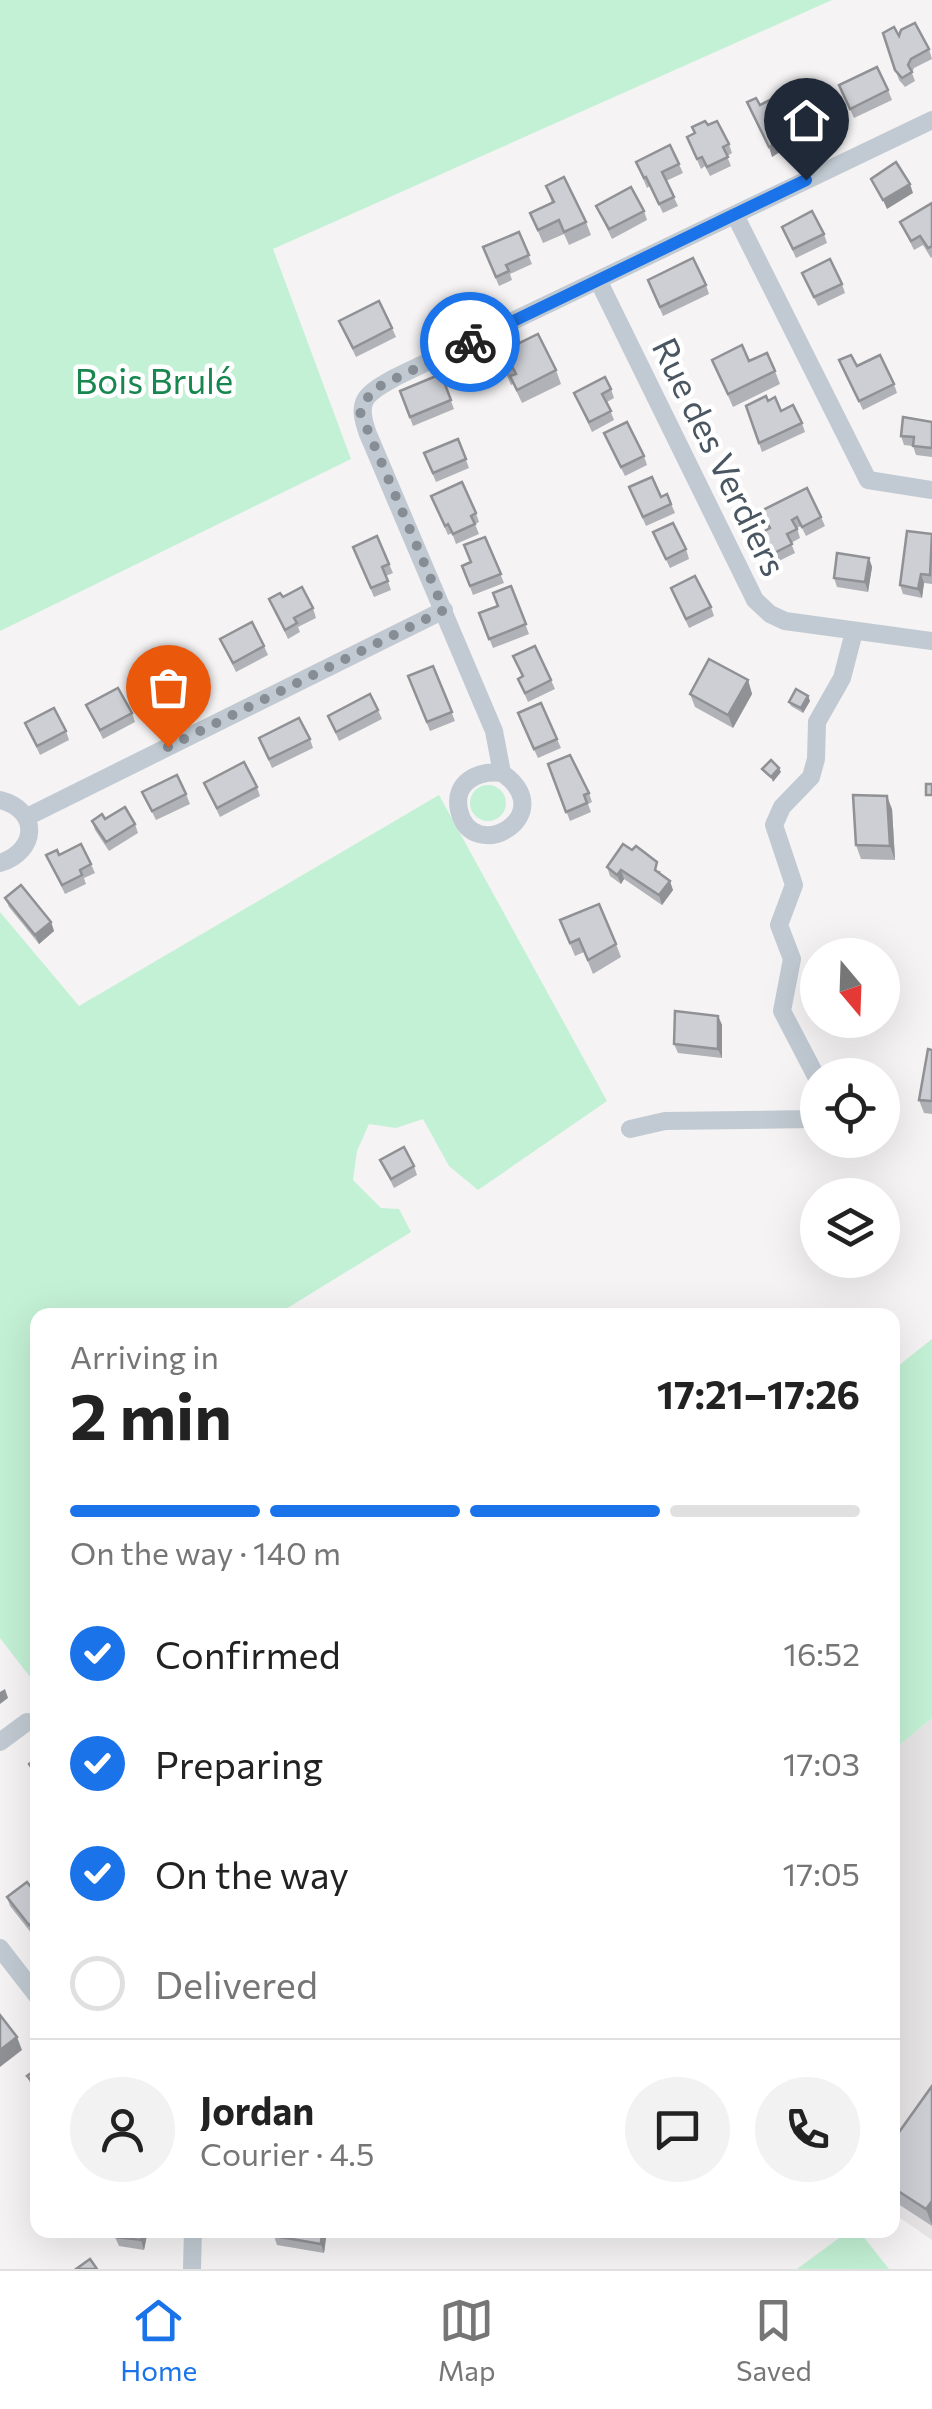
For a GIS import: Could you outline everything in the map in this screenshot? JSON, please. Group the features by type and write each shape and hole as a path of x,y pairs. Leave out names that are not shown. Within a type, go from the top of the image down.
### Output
{"street":[{"path":"502,773 494,732 368,434 360,412 364,401 372,390 396,377 932,120"},
{"path":"735,214 868,480 932,490"},
{"name":"Rue des Verdiers","path":"599,282 755,600 770,614 786,621 932,640"},
{"path":"26,817 444,610"},
{"path":"807,1058 782,1011 792,959 780,925 794,884 774,825 782,808 811,777 816,759 817,722 842,678 854,632"},
{"path":"0,800 17,806 26,817 30,832 26,847 15,858 0,863"},
{"path":"630,1129 666,1121 800,1119"},
{"path":"0,1742 27,1722"},
{"path":"0,1948 30,1987"},
{"path":"192,2269 193,2238"}],"shaded area":[{"path":"932,1718 932,2240 900,2218 900,1744"}],"green space":[{"name":"Bois Brulé","path":"0,0 832,0 273,249 351,459 0,631"},
{"path":"488,785 501,790 506,803 501,816 488,821 475,816 470,803 475,790"},
{"path":"439,795 607,1101 478,1190 449,1166 423,1119 396,1128 369,1124 357,1151 353,1180 381,1208 399,1209 411,1232 287,1308 30,1308 30,1677 0,1638 0,912 79,1006"},
{"path":"932,1339 932,1718 900,1744 900,1364"},
{"path":"839,2238 864,2238 889,2269 797,2269"}],"building":[{"path":"915,23 929,49 911,59 908,65 912,72 902,78 895,70 883,33 894,27 899,36 901,30"},
{"path":"877,67 888,90 850,109 839,85"},
{"path":"809,97 819,117 769,147 747,102 756,98 760,105 770,100 778,115"},
{"path":"705,121 708,125 717,121 729,144 723,147 728,157 707,167 702,157 697,159 687,137 695,133 692,127"},
{"path":"670,145 679,164 662,172 674,197 659,204 636,162"},
{"path":"896,162 910,184 883,200 871,179"},
{"path":"564,177 586,222 564,232 559,220 538,230 530,213 554,202 546,186"},
{"path":"631,187 644,211 609,229 596,206"},
{"path":"932,203 932,246 928,248 920,236 911,241 900,222"},
{"path":"812,211 824,234 793,249 782,227"},
{"path":"519,232 529,255 506,265 509,271 496,277 483,247"},
{"path":"693,258 706,285 660,307 648,280"},
{"path":"830,259 842,284 814,297 802,273"},
{"path":"379,301 392,328 353,348 339,321"},
{"path":"538,334 556,370 517,390 510,376 516,374 513,368 506,371 497,354"},
{"path":"742,345 749,361 767,353 775,371 728,394 712,360"},
{"path":"851,355 857,366 880,355 894,384 859,401 839,360"},
{"path":"441,374 451,400 410,417 400,391"},
{"path":"605,377 611,389 602,394 611,411 589,422 574,393"},
{"path":"766,396 768,401 775,397 781,411 793,405 802,423 759,443 746,406"},
{"path":"903,417 932,422 932,448 913,446 914,437 901,436"},
{"path":"627,422 644,456 621,467 604,433"},
{"path":"458,439 466,459 433,473 424,453"},
{"path":"652,477 661,497 667,494 671,504 643,517 629,487"},
{"path":"462,482 476,513 471,516 475,524 453,534 431,496"},
{"path":"807,488 821,517 802,527 797,517 792,520 797,529 787,534 792,544 772,554 761,533 770,528 761,511"},
{"path":"673,523 686,549 666,559 653,532"},
{"path":"907,531 932,534 930,575 921,574 918,589 900,585"},
{"path":"377,536 389,564 382,567 388,581 371,588 353,547"},
{"path":"485,537 501,574 470,586 462,566 471,562 464,545"},
{"path":"837,553 869,558 865,582 834,578"},
{"path":"695,576 711,607 686,619 671,588"},
{"path":"511,586 526,624 489,639 479,613 498,606 493,593"},
{"path":"302,587 313,608 294,618 297,623 285,630 269,599"},
{"path":"252,622 264,646 233,663 220,639"},
{"path":"535,646 551,680 525,693 518,679 523,676 513,656"},
{"path":"180,658 193,682 152,703 139,679"},
{"path":"709,659 748,680 728,715 690,694"},
{"path":"433,666 452,712 427,722 408,676"},
{"path":"118,688 132,713 100,730 86,705"},
{"path":"796,689 808,696 801,708 789,702"},
{"path":"370,694 378,710 336,732 328,716"},
{"path":"541,703 557,739 534,749 518,713"},
{"path":"54,708 66,731 37,746 25,723"},
{"path":"299,718 310,739 269,759 259,738"},
{"path":"570,755 589,793 584,795 587,803 566,812 548,764"},
{"path":"771,760 779,768 771,777 762,769"},
{"path":"244,762 257,787 217,808 204,783"},
{"path":"177,775 186,794 152,811 142,792"},
{"path":"926,784 932,784 932,795 926,795"},
{"path":"853,795 887,796 890,846 856,845"},
{"path":"125,807 135,824 106,842 92,821 102,814 105,819"},
{"path":"81,844 91,864 80,870 82,875 62,885 46,855 57,850 59,855"},
{"path":"623,844 632,850 636,846 657,862 655,870 670,881 659,895 621,870 617,875 607,867"},
{"path":"21,885 51,922 35,935 5,898"},
{"path":"599,904 616,944 588,960 579,939 570,943 560,920"},
{"path":"675,1011 718,1016 718,1049 674,1044"},
{"path":"928,1049 932,1050 932,1101 919,1100"},
{"path":"404,1147 414,1166 391,1179 380,1160"},
{"path":"27,1882 30,1924 29,1925 7,1897"},
{"path":"0,2015 17,2037 0,2050"},
{"path":"932,2086 932,2201 926,2209 900,2192 900,2131"},
{"path":"286,2238 321,2238 321,2244"},
{"path":"90,2259 97,2269 76,2269"}],"way so far":[{"path":"168,747 444,610 360,412 372,390 470,342"}],"route":[{"path":"470,342 806,180"}]}
